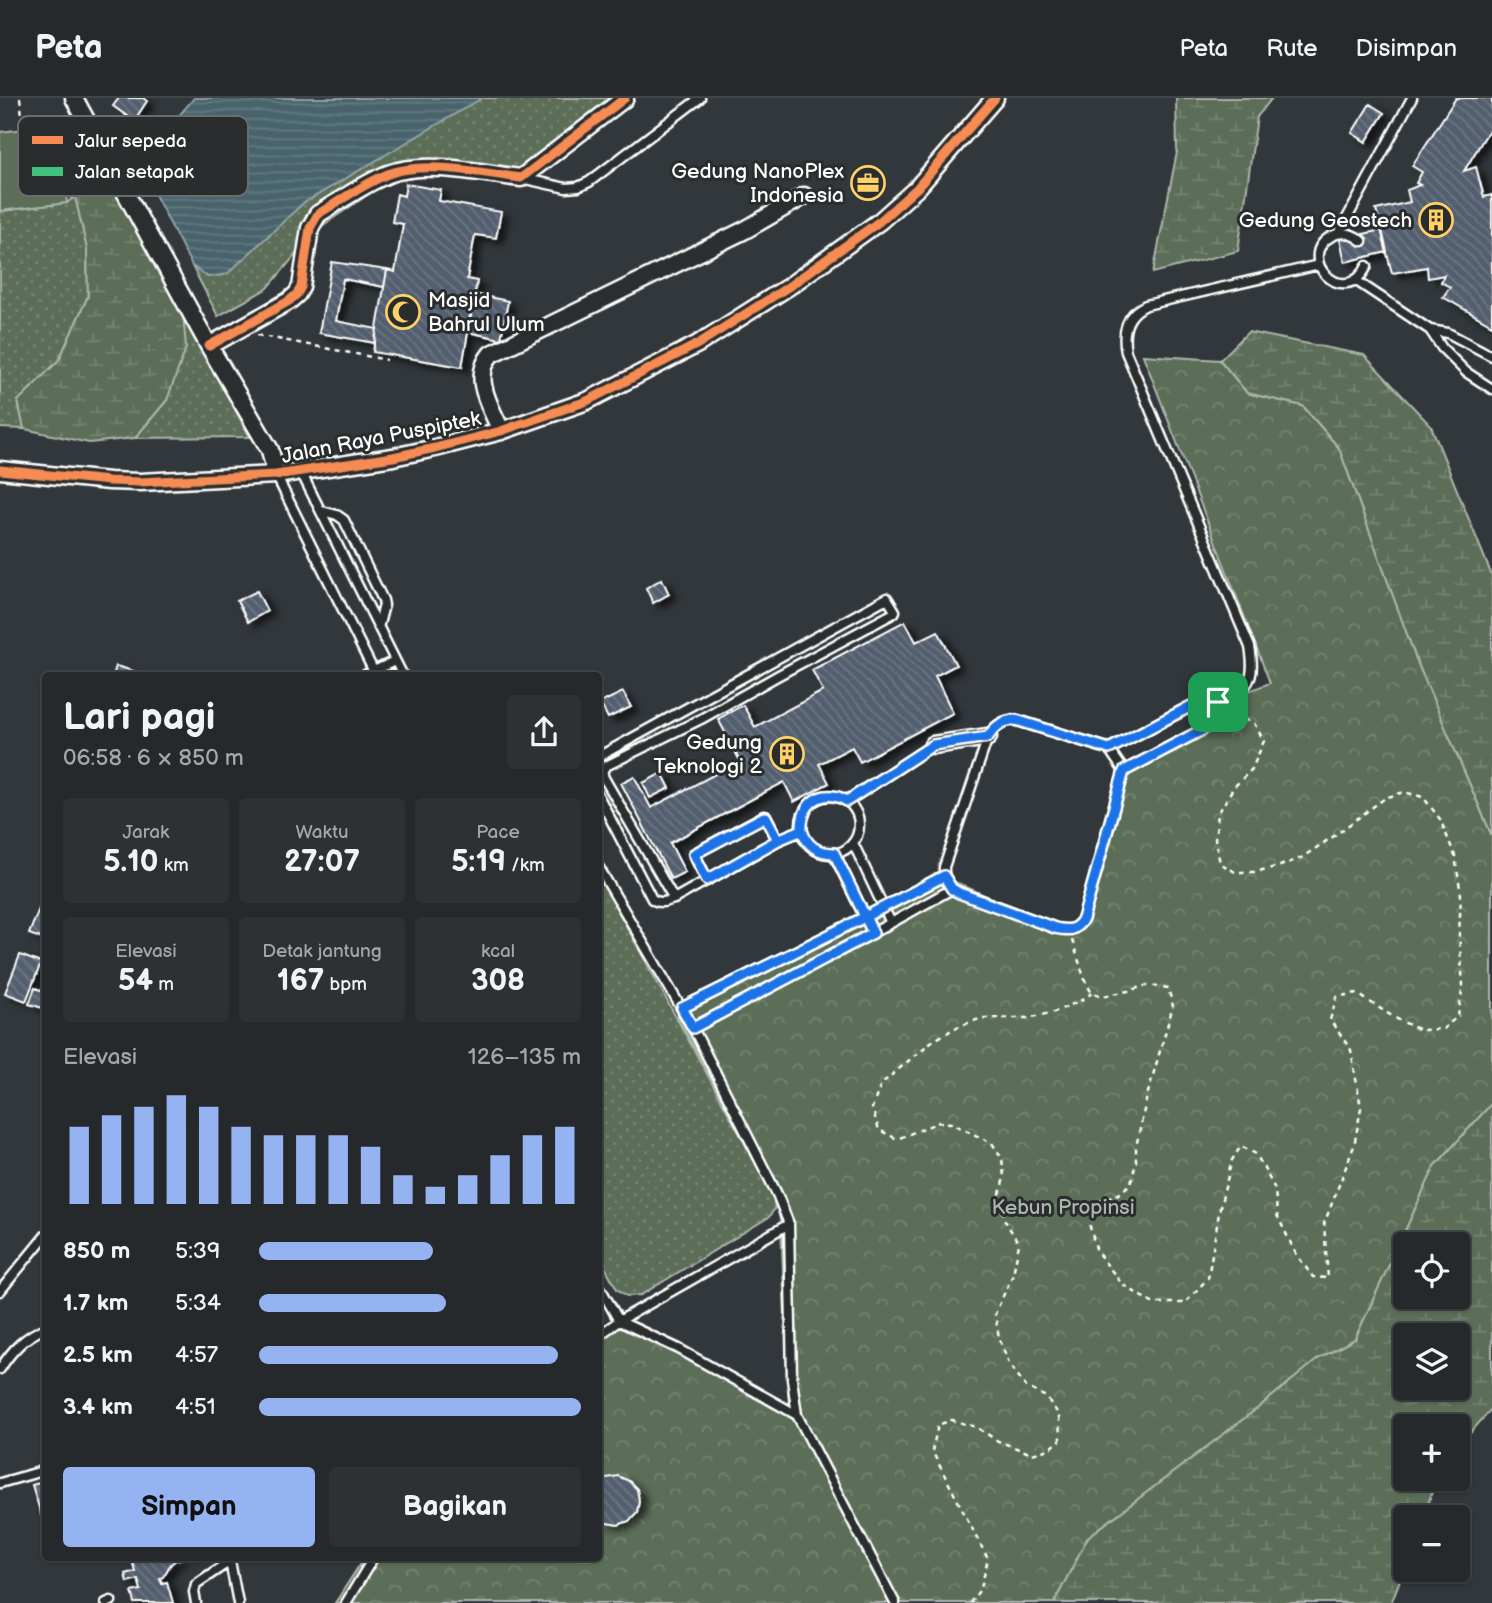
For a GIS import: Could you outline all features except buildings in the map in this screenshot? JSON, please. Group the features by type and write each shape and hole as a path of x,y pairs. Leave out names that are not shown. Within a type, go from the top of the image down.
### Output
{"street":[{"path":"74,98 84,116"},
{"path":"209,346 297,294 301,287 310,228 318,214 375,179 412,168 427,167 521,178 625,98"},
{"name":"Jalan Raya Puspiptek","path":"0,470 119,481 276,475 435,448 501,431 587,401 698,344 788,287 880,221 904,201 995,98"},
{"path":"127,196 209,346 270,450 276,475"},
{"path":"501,431 483,388 482,370 491,354 745,230 804,196"},
{"path":"270,450 300,471"},
{"path":"933,745 988,737"}],"lane":[{"path":"521,178 566,188 578,187 589,182 700,98"},
{"path":"1339,233 1412,98"},
{"path":"1362,241 1348,233 1329,237 1318,254 1319,265 1324,275 1344,284 1364,273 1367,266"},
{"path":"1109,749 1197,703 1220,701 1242,690 1250,680 1252,670 1250,647 1126,352 1124,341 1128,320 1146,305 1319,265"},
{"path":"1355,280 1430,330 1442,348 1466,372 1492,389"},
{"path":"1430,330 1448,333 1492,356"},
{"path":"300,471 401,672"},
{"path":"276,475 374,672"},
{"path":"322,511 344,520 383,600 379,624"},
{"path":"602,755 887,598 895,611 701,719 606,766 602,771"},
{"path":"856,616 863,630"},
{"path":"811,640 818,654"},
{"path":"377,672 395,661"},
{"path":"769,663 777,676"},
{"path":"735,682 742,696"},
{"path":"1124,771 1109,749 1016,720 1003,722 993,729 988,737 944,867 944,876 952,889 1055,928 1069,930 1078,927 1083,919 1124,771 1202,730 1215,717 1220,701"},
{"path":"694,703 701,719"},
{"path":"847,801 933,745"},
{"path":"602,781 674,899"},
{"path":"829,795 847,801 859,819 857,836 853,843 834,853 825,853 810,845 802,830 803,814 813,801 829,795"},
{"path":"602,802 652,899 663,902 674,899 778,840 802,830"},
{"path":"707,880 694,854 764,817 778,840"},
{"path":"853,843 891,923"},
{"path":"834,853 873,933"},
{"path":"602,873 693,1028 777,1194 789,1224 792,1379 797,1415 895,1603"},
{"path":"682,1008 944,876"},
{"path":"693,1028 952,889"},
{"path":"602,1333 789,1224"},
{"path":"0,1291 42,1240"},
{"path":"602,1291 619,1321 679,1349 797,1415"},
{"path":"0,1369 15,1347 42,1330"},
{"path":"0,1483 42,1471"},
{"path":"196,1603 196,1584 226,1561"},
{"path":"229,1561 238,1603"},
{"path":"346,1603 371,1561"}],"path":[{"path":"20,98 22,116"},
{"path":"242,328 250,334 270,339 387,360"},
{"path":"1069,930 1086,983 1092,993 1104,996 1148,985 1168,988 1173,1006 1147,1096 1131,1183 1119,1194 1101,1200 1093,1208 1090,1227 1097,1252 1122,1284 1152,1303 1185,1303 1208,1278 1220,1207 1232,1160 1241,1146 1256,1154 1275,1188 1277,1215 1296,1254 1313,1277 1328,1278 1324,1224 1354,1146 1360,1108 1351,1050 1330,1020 1337,997 1356,993 1395,1018 1420,1030 1443,1029 1458,1016 1464,985 1458,935 1461,895 1455,856 1440,819 1423,797 1404,792 1385,798 1301,858 1254,872 1235,872 1220,863 1215,839 1218,814 1233,789 1252,769 1264,741 1254,723 1237,718 1220,701"},
{"path":"970,1603 981,1588 988,1559 932,1451 938,1426 951,1420 976,1427 998,1441 1032,1454 1049,1449 1060,1441 1059,1415 1046,1397 1026,1387 1009,1363 999,1338 995,1314 1013,1273 1019,1244 1004,1219 1000,1194 1004,1177 1002,1158 992,1143 951,1123 939,1122 897,1139 879,1130 873,1108 881,1084 931,1042 957,1027 982,1018 1028,1018 1054,1012 1092,993"}],"green space":[{"path":"482,98 628,98 526,176 423,177 398,180 375,190 316,230 268,288 218,316 192,266 208,277 227,274 302,204"},
{"path":"1176,98 1272,98 1257,117 1238,251 1153,273 1177,152"},
{"path":"18,130 18,196 66,196 67,203 0,211 0,132"},
{"path":"75,196 87,249 88,296 59,360 18,401 24,429 0,428 0,211 67,203"},
{"path":"75,196 126,196 183,313 186,348 167,400 135,438 89,443 24,429 18,401 59,360 88,296 87,249"},
{"path":"183,313 250,437 135,438 167,400"},
{"path":"1248,332 1364,355 1431,426 1492,576 1492,836 1418,664 1339,448 1303,406 1247,393 1220,360"},
{"name":"Kebun Propinsi","path":"1143,355 1220,360 1247,393 1303,406 1339,448 1418,664 1492,836 1492,1103 1435,1166 1404,1232 1393,1232 1393,1257 1355,1339 1318,1359 1088,1537 1054,1603 335,1603 362,1561 602,1561 602,1329 618,1317 755,1398 789,1410 781,1224 774,1195 677,1016 944,877 1061,929 1075,927 1124,771 1202,730 1222,701 1270,683"},
{"path":"602,881 773,1195 775,1208 769,1217 641,1295 627,1296 617,1289 602,1262"},
{"path":"1492,1103 1492,1408 1470,1433 1470,1414 1393,1414 1393,1491 1433,1491 1427,1505 1393,1505 1393,1582 1399,1582 1391,1603 1054,1603 1088,1537 1318,1359 1355,1339 1393,1257 1393,1309 1470,1309 1470,1232 1404,1232 1435,1166"}],"water":[{"path":"194,98 482,98 302,204 227,274 208,277 192,266 156,196 248,196 248,116 179,116"}],"marked path":[{"path":"933,745 988,737"}],"cycle path":[{"path":"209,346 297,294 301,287 310,228 318,214 361,188 388,174 419,168 453,169 521,178 625,98"},
{"path":"0,470 140,482 276,475 435,448 501,431 587,401 698,344 788,287 880,221 917,188 995,98"}],"place":[{"name":"Gedung NanoPlex Indonesia","path":"868,183"},
{"name":"Gedung Geostech","path":"1436,220"},
{"name":"Masjid Bahrul Ulum","path":"403,312"},
{"name":"Gedung Teknologi 2","path":"787,754"}],"route":[{"path":"1218,702 1208,701 1190,706 1109,749 1009,720 993,729 988,737 933,745 847,801 829,795 813,801 803,814 802,830 778,840 707,880 694,854 764,817 778,840 802,830 810,845 825,853 834,853 865,917 873,933 693,1028 682,1008 865,917 944,876 952,889 959,893 1061,930 1078,927 1083,919 1124,771 1202,730 1215,717 1218,702"}]}
